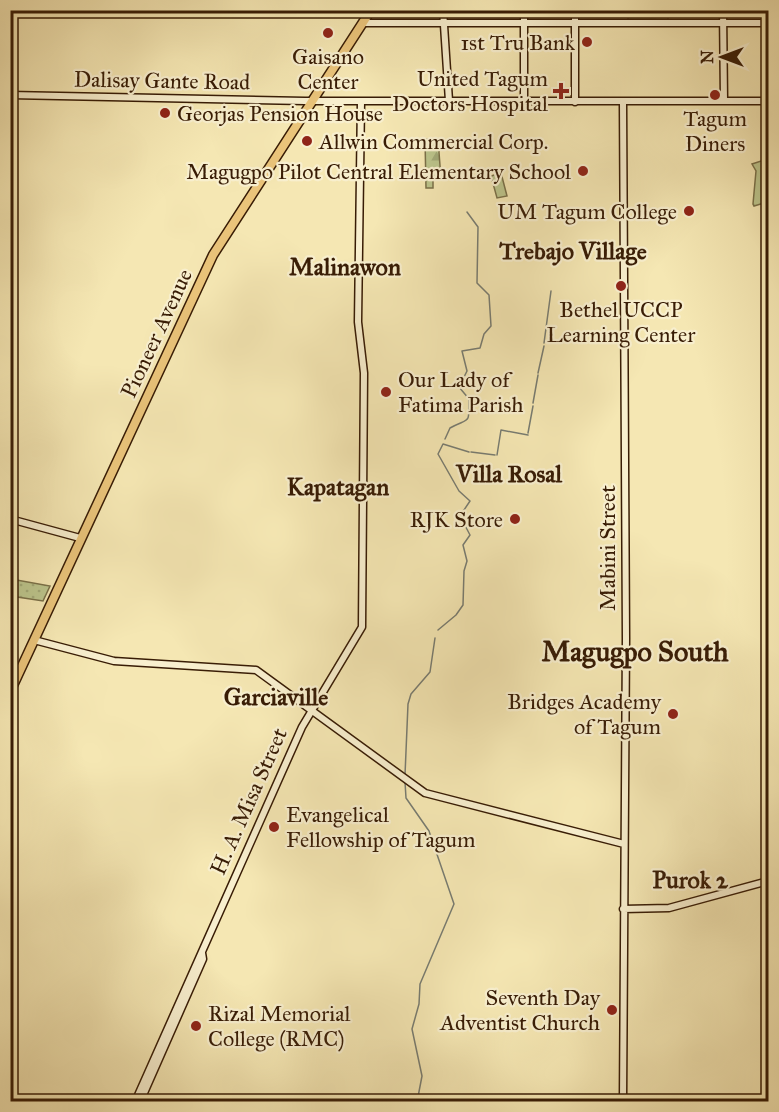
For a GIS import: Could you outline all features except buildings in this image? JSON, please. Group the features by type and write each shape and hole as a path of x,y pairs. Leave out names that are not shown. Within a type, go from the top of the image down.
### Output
{"highway":[{"name":"Pioneer Avenue","path":"10,692 213,255 371,10"}],"street":[{"path":"443,10 449,101"},
{"path":"524,10 524,102"},
{"path":"574,10 575,102"},
{"path":"723,10 724,101"},
{"path":"363,23 524,25 768,23"},
{"name":"Dalisay Gante Road","path":"10,95 313,101 768,101"},
{"name":"H. A. Misa Street","path":"178,1008 310,710 361,631 364,373 358,322 361,101"},
{"name":"Mabini Street","path":"623,102 626,607 623,1101"},
{"path":"10,519 80,538"},
{"path":"34,640 114,661 250,669 260,673 425,793 624,844"},
{"path":"623,909 669,908 768,881"},
{"path":"135,1101 178,1008"},
{"path":"141,1101 178,1008"}],"green space":[{"path":"628,11 668,11 668,20 628,20"},
{"path":"425,139 438,139 441,179 433,179 433,188 426,188"},
{"path":"761,161 768,166 768,207 764,203 754,206 753,204 756,171 752,164"},
{"path":"501,173 507,196 497,198 491,176"},
{"path":"11,579 50,586 43,601 11,596"}],"waterway":[{"path":"445,439 450,428 465,421 468,417 469,399 459,387 467,371 462,351 480,348 484,334 491,326 489,295 477,283 478,227 467,212"},
{"path":"544,343 551,291"},
{"path":"538,373 544,346"},
{"path":"533,403 538,375"},
{"path":"528,433 533,406"},
{"path":"497,455 501,430 528,435"},
{"path":"438,630 456,615 463,605 464,571 467,561 463,545 470,535 460,516 470,501 459,491 438,454 443,444 469,452"},
{"path":"471,452 495,455"},
{"path":"405,775 408,704 411,694 430,672 435,638"},
{"path":"405,782 406,798 429,831 454,904 420,984 419,1004 412,1029 422,1076 417,1102"}],"place":[{"name":"Gaisano Center","path":"328,33"},
{"name":"1st Tru Bank","path":"587,42"},
{"name":"United Tagum Doctors Hospital","path":"561,91"},
{"name":"Tagum Diners","path":"715,95"},
{"name":"Georjas Pension House","path":"165,113"},
{"name":"Allwin Commercial Corp.","path":"307,141"},
{"name":"Magugpo Pilot Central Elementary School","path":"583,171"},
{"name":"UM Tagum College","path":"689,211"},
{"name":"Bethel UCCP Learning Center","path":"621,286"},
{"name":"Our Lady of Fatima Parish","path":"386,392"},
{"name":"RJK Store","path":"515,519"},
{"name":"Bridges Academy of Tagum","path":"673,714"},
{"name":"Evangelical Fellowship of Tagum","path":"274,827"},
{"name":"Seventh Day Adventist Church","path":"612,1010"},
{"name":"Rizal Memorial College (RMC)","path":"196,1026"}],"district":[{"name":"Trebajo Village","path":"573,251"},
{"name":"Malinawon","path":"345,267"},
{"name":"Villa Rosal","path":"509,474"},
{"name":"Kapatagan","path":"338,487"},
{"name":"Magugpo South","path":"635,651"},
{"name":"Garciaville","path":"276,697"},
{"name":"Purok 2","path":"690,880"}]}
